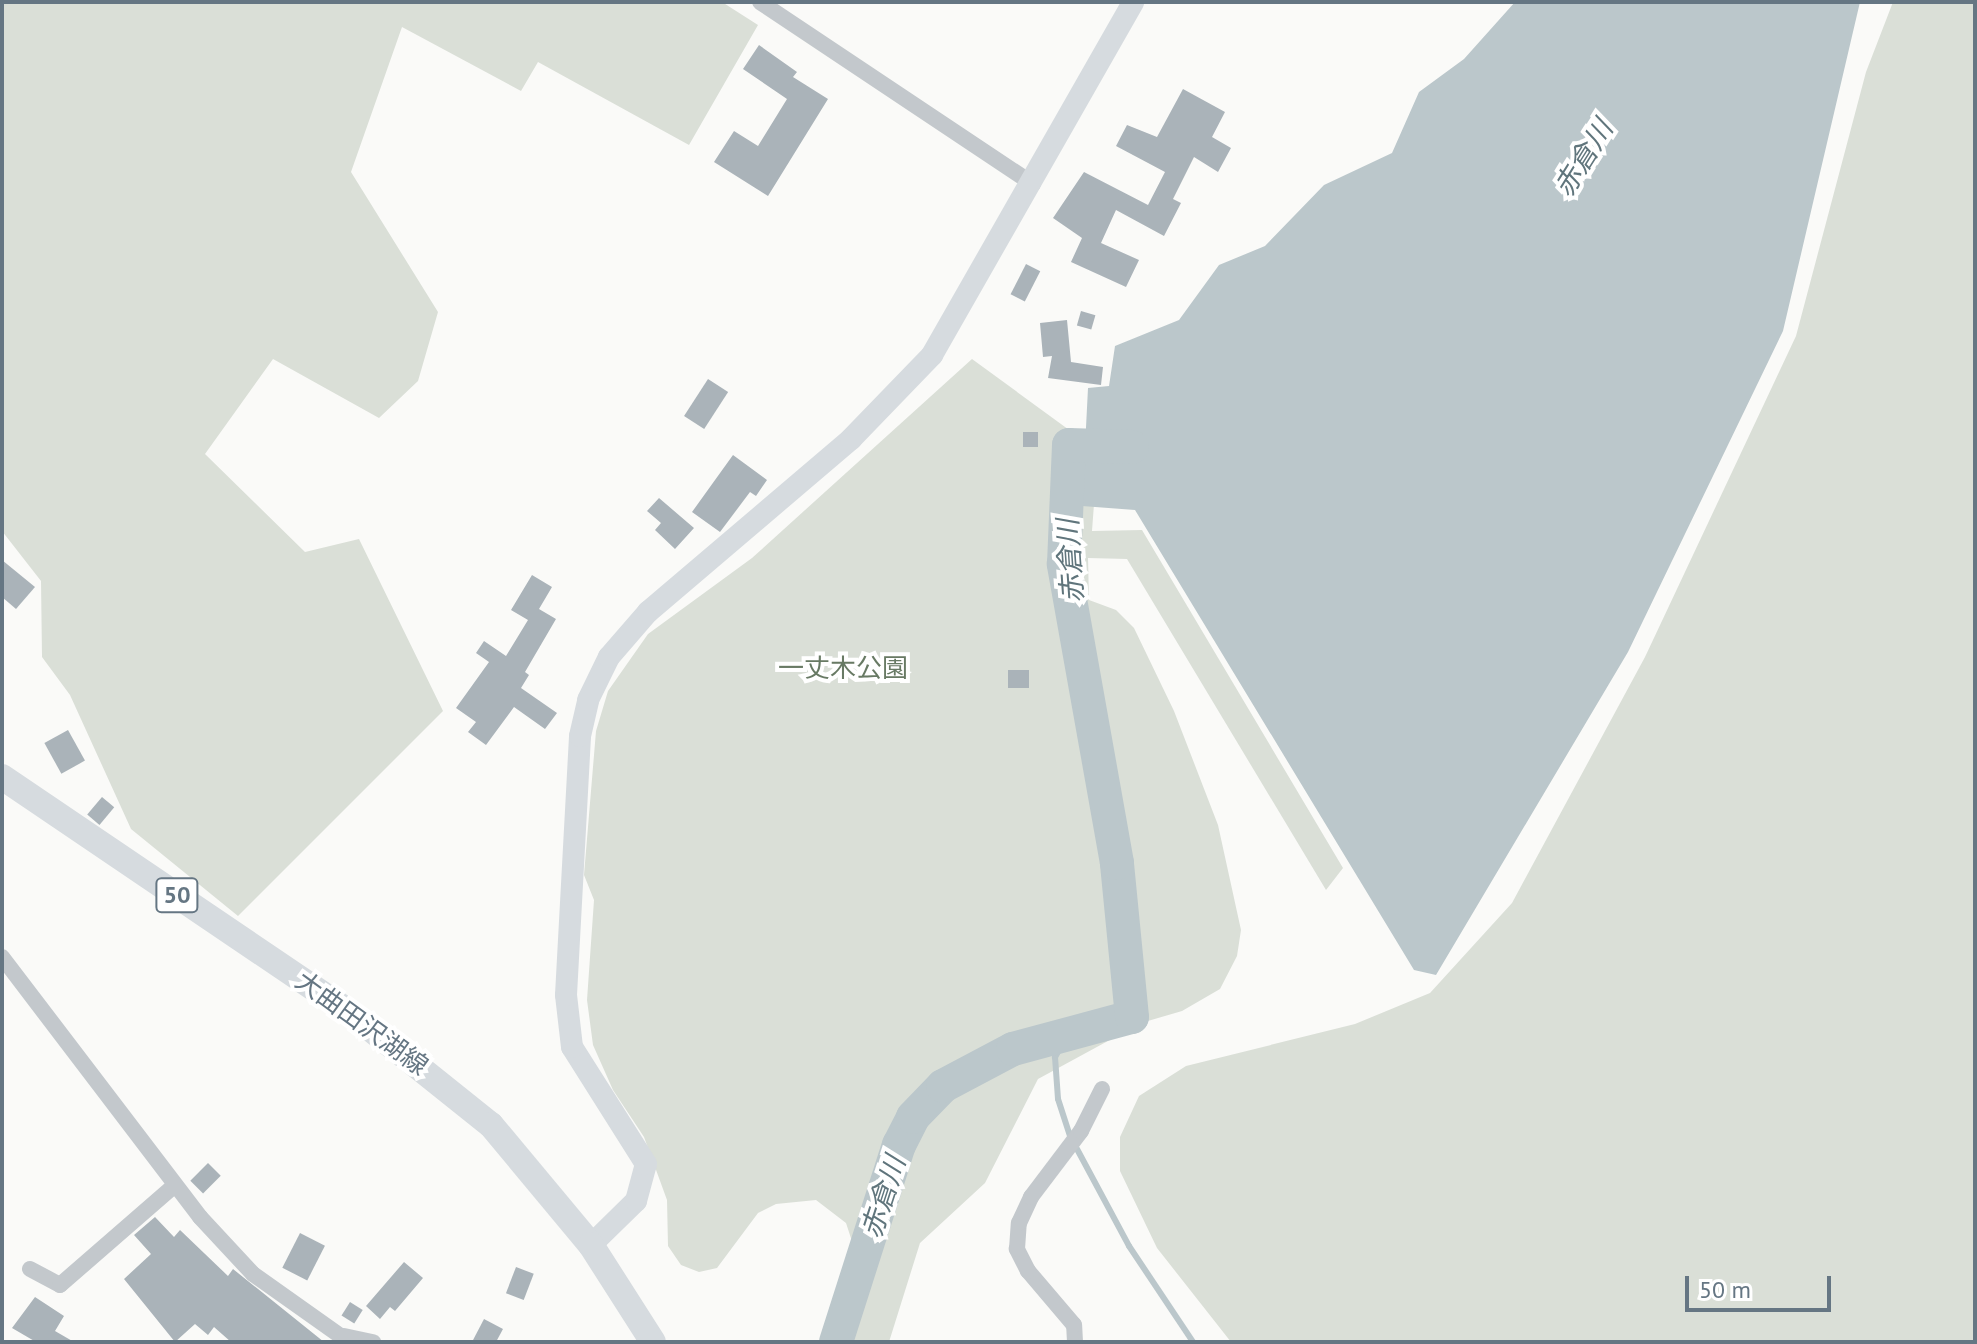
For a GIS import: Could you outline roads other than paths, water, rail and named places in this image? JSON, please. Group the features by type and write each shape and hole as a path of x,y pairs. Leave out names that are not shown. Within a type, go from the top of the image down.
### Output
{"main road":[{"name":"大曲田沢湖線","path":"2,777 431,1073 491,1125 591,1245 653,1342"}],"street":[{"path":"760,2 1033,184"},
{"path":"591,1245 636,1201 646,1164 572,1047 566,995 580,736 588,700 609,657 648,612 776,505 908,384 932,355 1033,184 1133,2"},
{"path":"2,957 175,1185 253,1274 346,1339 373,1342"},
{"path":"1075,1342 1074,1325 1028,1271 1017,1249 1019,1223 1031,1197 1081,1131 1102,1089"},
{"path":"30,1269 60,1285 175,1185"}],"water":[{"path":"1515,2 1860,2 1783,331 1628,652 1436,975 1414,970 1135,510 1082,506 1088,388 1109,386 1115,346 1179,320 1219,265 1265,246 1324,185 1392,153 1419,92 1464,59"}],"waterway":[{"name":"赤倉川","path":"836,1342 899,1145 913,1117 943,1086 1013,1049 1132,1017 1117,863 1064,564 1069,445 1132,447"},
{"path":"1069,1032 1055,1057 1058,1099 1070,1136"},
{"path":"1077,1149 1129,1246 1193,1342"}],"park label":[{"name":"一丈木公園","path":"843,668"}]}
